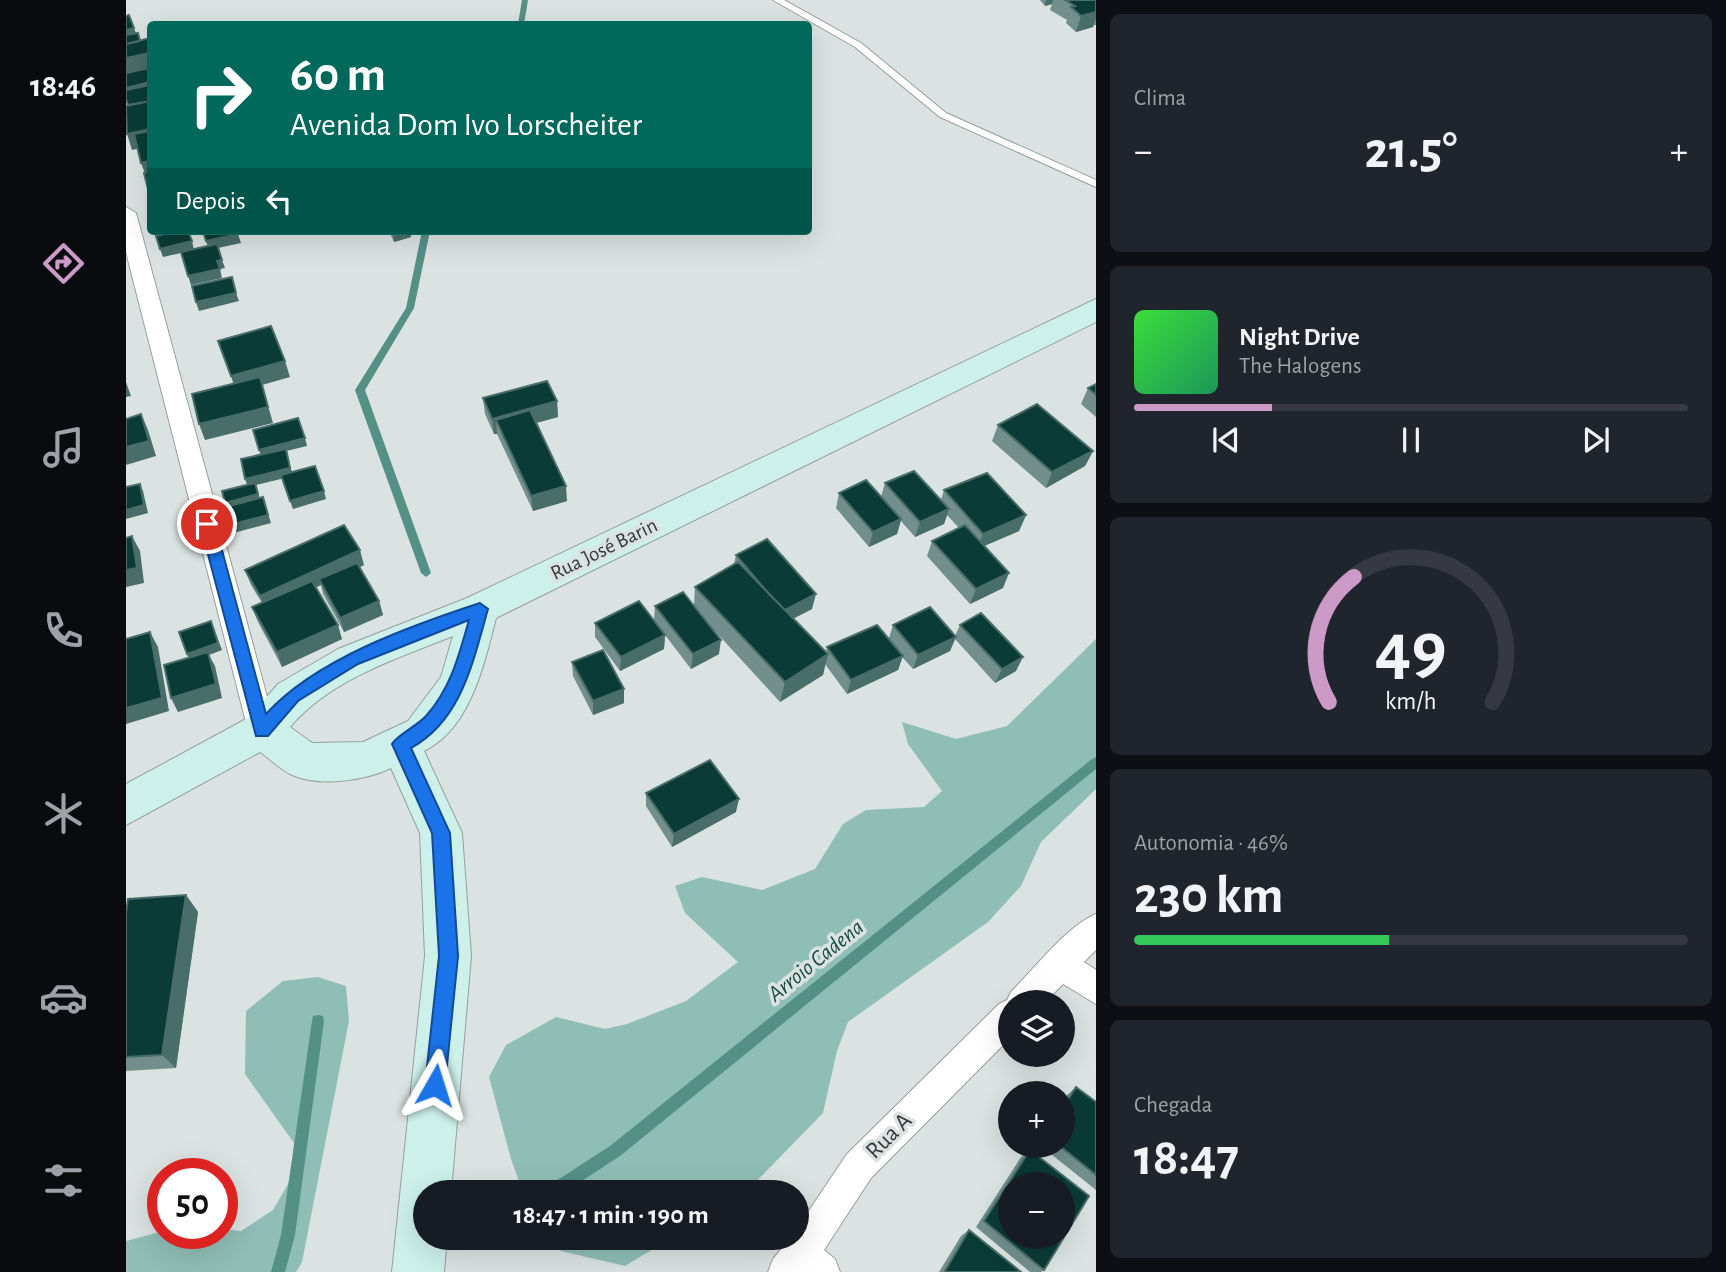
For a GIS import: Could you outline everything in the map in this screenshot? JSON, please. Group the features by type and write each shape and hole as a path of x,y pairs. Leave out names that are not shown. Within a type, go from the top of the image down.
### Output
{"main road":[{"name":"Rua José Barin","path":"126,806 262,730 292,696 352,660 480,609 1096,309"},
{"path":"262,730 304,761 367,760 422,733 442,710 459,682 480,609"},
{"path":"401,744 441,833 448,956 418,1272"}],"street":[{"path":"126,213 262,730"},
{"path":"1035,990 1096,929"},
{"path":"1060,964 1096,988"},
{"name":"Rua A","path":"803,1266 859,1166 998,1027"}],"lane":[{"path":"777,0 858,45 943,115 1096,184"}],"green space":[{"path":"1096,639 1096,789 1041,842 1021,886 988,922 848,1022 837,1051 823,1113 758,1180 519,1180 489,1077 506,1045 556,1017 605,1029 627,1024 686,1001 738,962 685,913 675,886 702,877 762,890 815,869 843,824 866,810 924,807 942,791 908,744 902,722 956,739 1007,726"},
{"path":"318,977 346,986 349,1021 302,1262 296,1272 126,1272 126,1241 147,1235 147,1249 238,1249 238,1231 273,1210 292,1177 294,1143 245,1074 246,1011 283,981"},
{"path":"560,1250 651,1250 625,1266"}],"building":[{"path":"1065,0 1096,0 1096,12 1081,16 1071,7 1075,6"},
{"path":"129,15 134,28 126,30 126,16"},
{"path":"138,33 140,41 126,44 126,35"},
{"path":"147,39 147,54 126,58 126,44"},
{"path":"147,68 147,83 126,88 126,73"},
{"path":"147,86 147,102 128,105 126,90"},
{"path":"147,102 147,130 127,134 126,106"},
{"path":"147,132 147,162 141,163 134,134"},
{"path":"190,235 192,241 160,249 156,236"},
{"path":"204,235 233,235 206,241"},
{"path":"217,244 222,260 217,261 220,269 188,276 181,252"},
{"path":"232,277 236,293 196,302 192,286"},
{"path":"271,326 285,361 231,376 218,341"},
{"path":"260,377 268,407 199,424 192,394"},
{"path":"547,381 557,401 492,419 483,398"},
{"path":"1096,384 1096,395 1088,388"},
{"path":"1037,404 1093,451 1052,472 998,425"},
{"path":"530,410 566,486 531,496 496,420"},
{"path":"141,414 149,441 126,447 126,419"},
{"path":"298,418 305,438 259,450 253,430"},
{"path":"286,449 290,468 245,479 241,459"},
{"path":"315,466 324,491 290,501 281,475"},
{"path":"914,471 949,509 920,522 885,483"},
{"path":"987,473 1026,515 983,534 944,490"},
{"path":"866,480 901,519 873,532 839,493"},
{"path":"255,483 258,494 225,503 222,491"},
{"path":"140,484 144,505 126,510 126,487"},
{"path":"263,497 268,515 230,525 226,507"},
{"path":"344,525 360,550 260,596 245,570"},
{"path":"965,525 1009,573 976,589 932,541"},
{"path":"132,536 137,568 126,570 126,538"},
{"path":"767,539 816,594 785,610 768,593 736,555"},
{"path":"738,562 828,654 785,682 695,587"},
{"path":"357,563 379,601 340,618 319,579"},
{"path":"312,581 338,625 277,652 252,607"},
{"path":"683,592 721,640 693,654 655,606"},
{"path":"639,601 665,635 621,657 595,623"},
{"path":"930,607 956,637 918,655 893,625"},
{"path":"981,613 1023,657 1002,669 960,625"},
{"path":"211,621 218,643 187,654 179,632"},
{"path":"877,625 903,656 851,680 827,647"},
{"path":"150,632 162,698 126,708 126,639"},
{"path":"603,650 624,689 593,701 572,662"},
{"path":"208,652 216,684 171,698 164,665"},
{"path":"710,760 739,799 674,834 646,793"},
{"path":"186,895 162,1055 126,1057 128,899"},
{"path":"1075,1089 1096,1102 1096,1175 1075,1158"},
{"path":"1025,1158 1040,1158 1058,1172 1016,1172"},
{"path":"1075,1185 1089,1196 1075,1219"},
{"path":"998,1199 998,1232 984,1221"},
{"path":"969,1230 1021,1272 946,1272"},
{"path":"1018,1249 1057,1249 1044,1270"}],"waterway":[{"path":"522,21 525,0"},
{"path":"425,235 410,308 360,390 426,573"},
{"name":"Arroio Cadena","path":"570,1180 615,1151 1096,762"},
{"path":"278,1272 288,1235 318,1021"}],"route":[{"path":"207,524 262,730 292,696 352,660 430,626 480,609 459,682 442,710 422,733 401,744 441,833 448,956 435,1085"}]}
